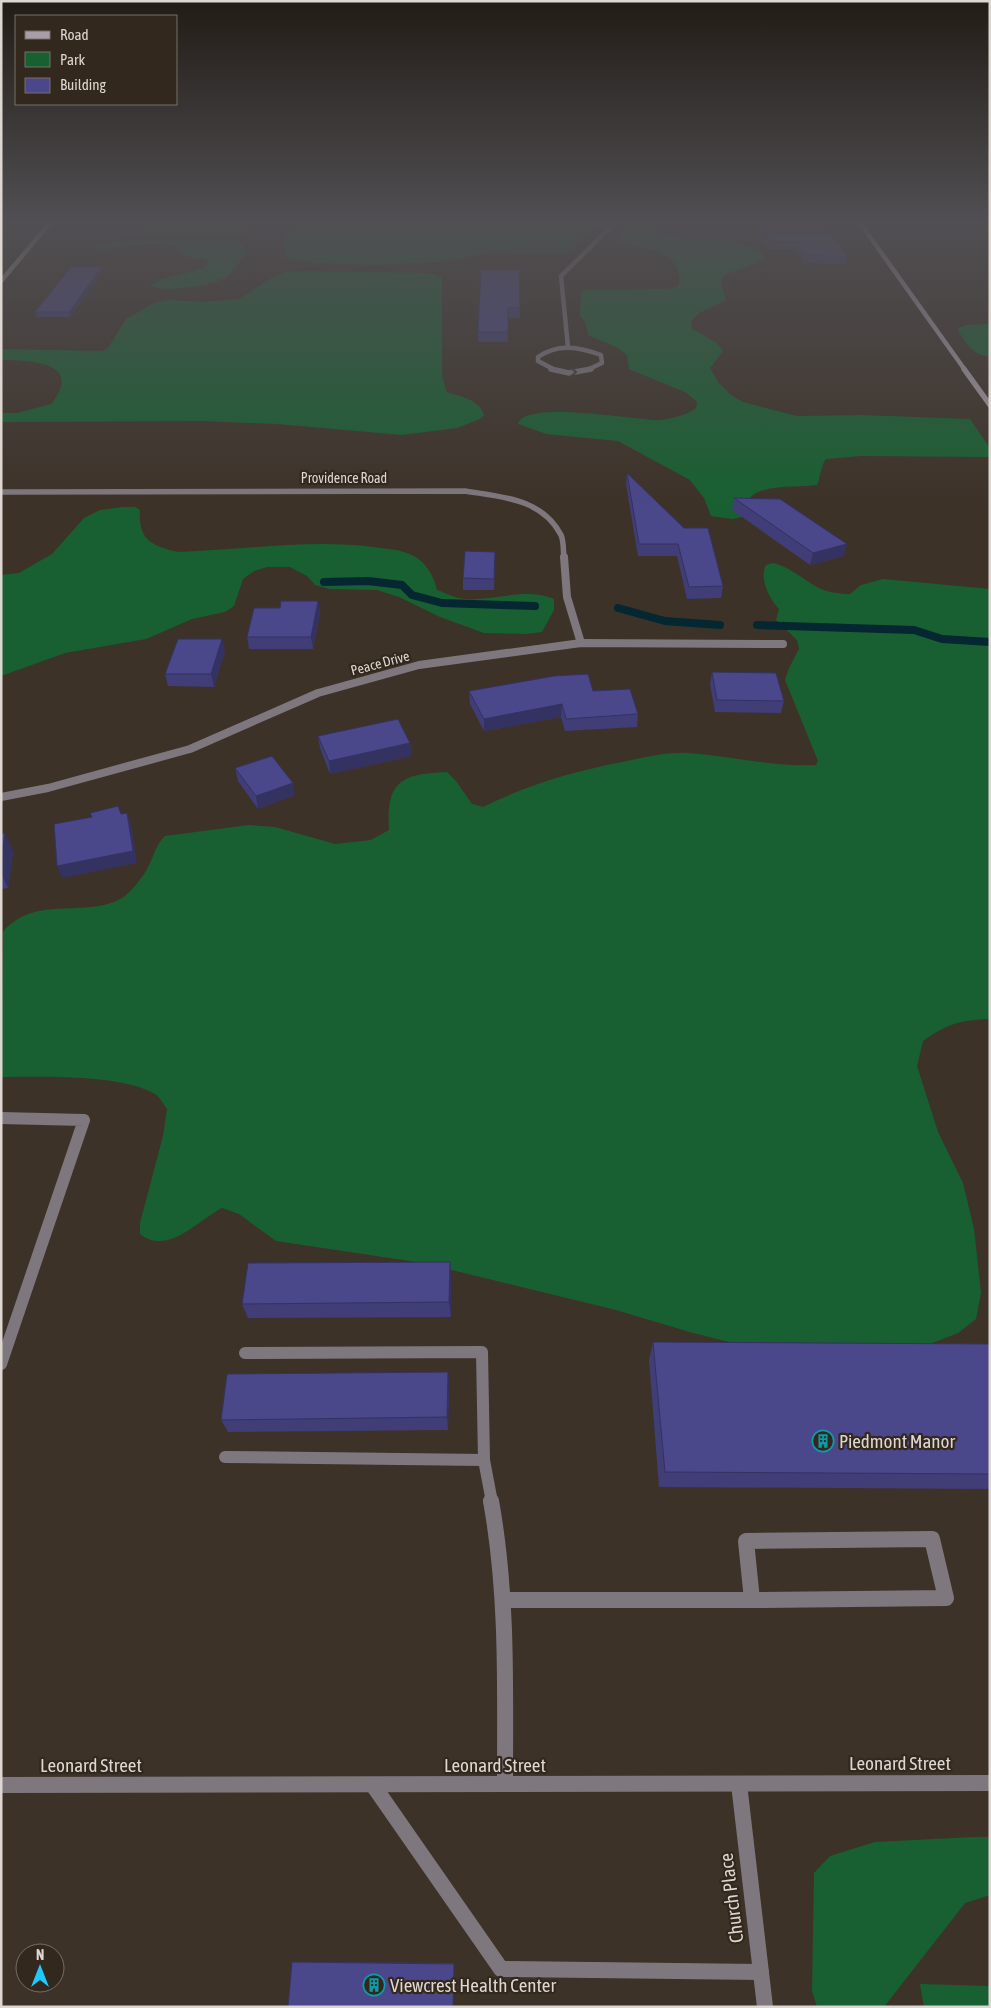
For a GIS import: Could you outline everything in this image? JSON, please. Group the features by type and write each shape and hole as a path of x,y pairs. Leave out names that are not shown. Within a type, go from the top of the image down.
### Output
{"street":[{"path":"565,317 568,347"},
{"path":"927,317 990,405"},
{"path":"568,347 596,352 601,355 602,364 590,370 570,372 549,369 538,361 538,357 548,350 568,347"},
{"name":"Providence Road","path":"1,492 465,490 521,500 547,517 562,536 567,597 581,643"},
{"name":"Peace Drive","path":"1,797 48,788 190,749 318,693 419,665 581,643 783,644"},
{"path":"1,1118 84,1120 1,1364"},
{"path":"245,1353 482,1352 484,1460 500,1549 503,1600 505,1784"},
{"path":"225,1457 484,1460"},
{"path":"503,1600 752,1600 764,1600 946,1598 932,1539 746,1541 752,1600"},
{"name":"Leonard Street","path":"1,1785 990,1783"},
{"name":"Church Place","path":"739,1784 765,2007"},
{"path":"373,1785 501,1969 761,1972"}],"green space":[{"path":"130,317 442,317 442,377 447,392 474,402 484,415 480,419 457,428 402,435 277,424 204,421 1,422 1,413 17,413 51,404 60,390 62,379 58,372 50,366 26,361 1,360 1,349 102,351 108,348 126,319"},
{"path":"581,317 695,317 692,320 691,328 717,343 723,351 710,368 718,382 731,395 743,402 797,416 862,415 970,419 990,448 990,457 861,456 826,459 817,485 778,487 762,490 748,500 742,517 732,519 711,516 704,498 690,480 618,441 546,434 518,424 525,417 540,413 583,413 660,420 683,415 696,408 697,402 687,393 629,369 627,355 618,348 588,335 586,324"},
{"path":"990,324 990,357 974,351 957,329 966,325"},
{"path":"135,507 140,510 141,528 148,540 161,547 178,552 325,544 394,550 409,554 422,562 429,570 437,590 452,596 463,599 477,599 532,594 554,599 554,610 542,632 526,634 484,633 440,617 399,597 377,590 330,589 315,585 307,576 290,567 267,567 254,571 243,579 234,606 225,612 192,619 146,639 65,653 1,676 1,575 19,573 52,554 84,518 100,510"},
{"path":"773,563 790,570 819,588 836,593 850,594 861,585 883,579 990,589 990,1019 970,1020 954,1024 932,1035 923,1041 917,1066 938,1132 963,1183 974,1229 981,1293 976,1319 958,1333 930,1344 757,1349 693,1333 616,1310 423,1263 276,1241 239,1214 222,1208 172,1239 151,1240 140,1234 140,1223 163,1136 167,1109 158,1097 140,1088 102,1080 59,1077 1,1077 3,932 16,920 30,914 45,910 93,907 108,904 122,898 133,889 149,865 159,843 165,836 249,825 275,827 335,844 371,840 389,830 390,801 400,783 408,778 431,773 447,772 456,781 472,804 483,807 519,791 572,774 665,754 704,754 768,763 816,765 818,761 785,680 799,649 797,640 776,620 779,609 764,582 766,565"},
{"path":"990,1837 990,1895 965,1903 884,2007 817,2007 812,1991 814,1873 830,1856 875,1842"},
{"path":"920,1984 990,1986 990,2007 924,2007"}],"building":[{"path":"479,317 508,317 508,332 478,332"},
{"path":"627,473 684,528 708,528 723,586 689,587 678,544 639,544"},
{"path":"734,498 780,499 847,544 813,553"},
{"path":"465,551 495,552 494,579 463,578"},
{"path":"281,601 318,601 311,637 247,637 254,608 280,608"},
{"path":"178,639 222,639 211,674 165,674"},
{"path":"712,672 776,673 784,701 717,700"},
{"path":"588,674 593,691 630,689 638,714 566,719 562,704 484,719 469,691 554,676"},
{"path":"398,719 410,743 329,761 318,736"},
{"path":"272,756 293,783 256,796 235,768"},
{"path":"118,806 121,814 127,813 133,851 57,866 54,824 92,817 90,813"},
{"path":"5,833 1,860 1,834"},
{"path":"450,1262 449,1302 242,1304 248,1263"},
{"name":"Piedmont Manor","path":"653,1342 990,1344 990,1474 665,1472"},
{"path":"448,1372 447,1417 221,1420 227,1374"},
{"name":"Viewcrest Health Center","path":"292,1962 454,1964 453,2007 288,2007"}],"waterway":[{"path":"324,582 368,581 402,585 412,595 442,603 535,606"},
{"path":"618,608 665,621 720,625"},
{"path":"757,625 914,630 942,639 990,642"}],"place":[{"name":"Piedmont Manor","path":"823,1441"},
{"name":"Viewcrest Health Center","path":"374,1985"}]}
